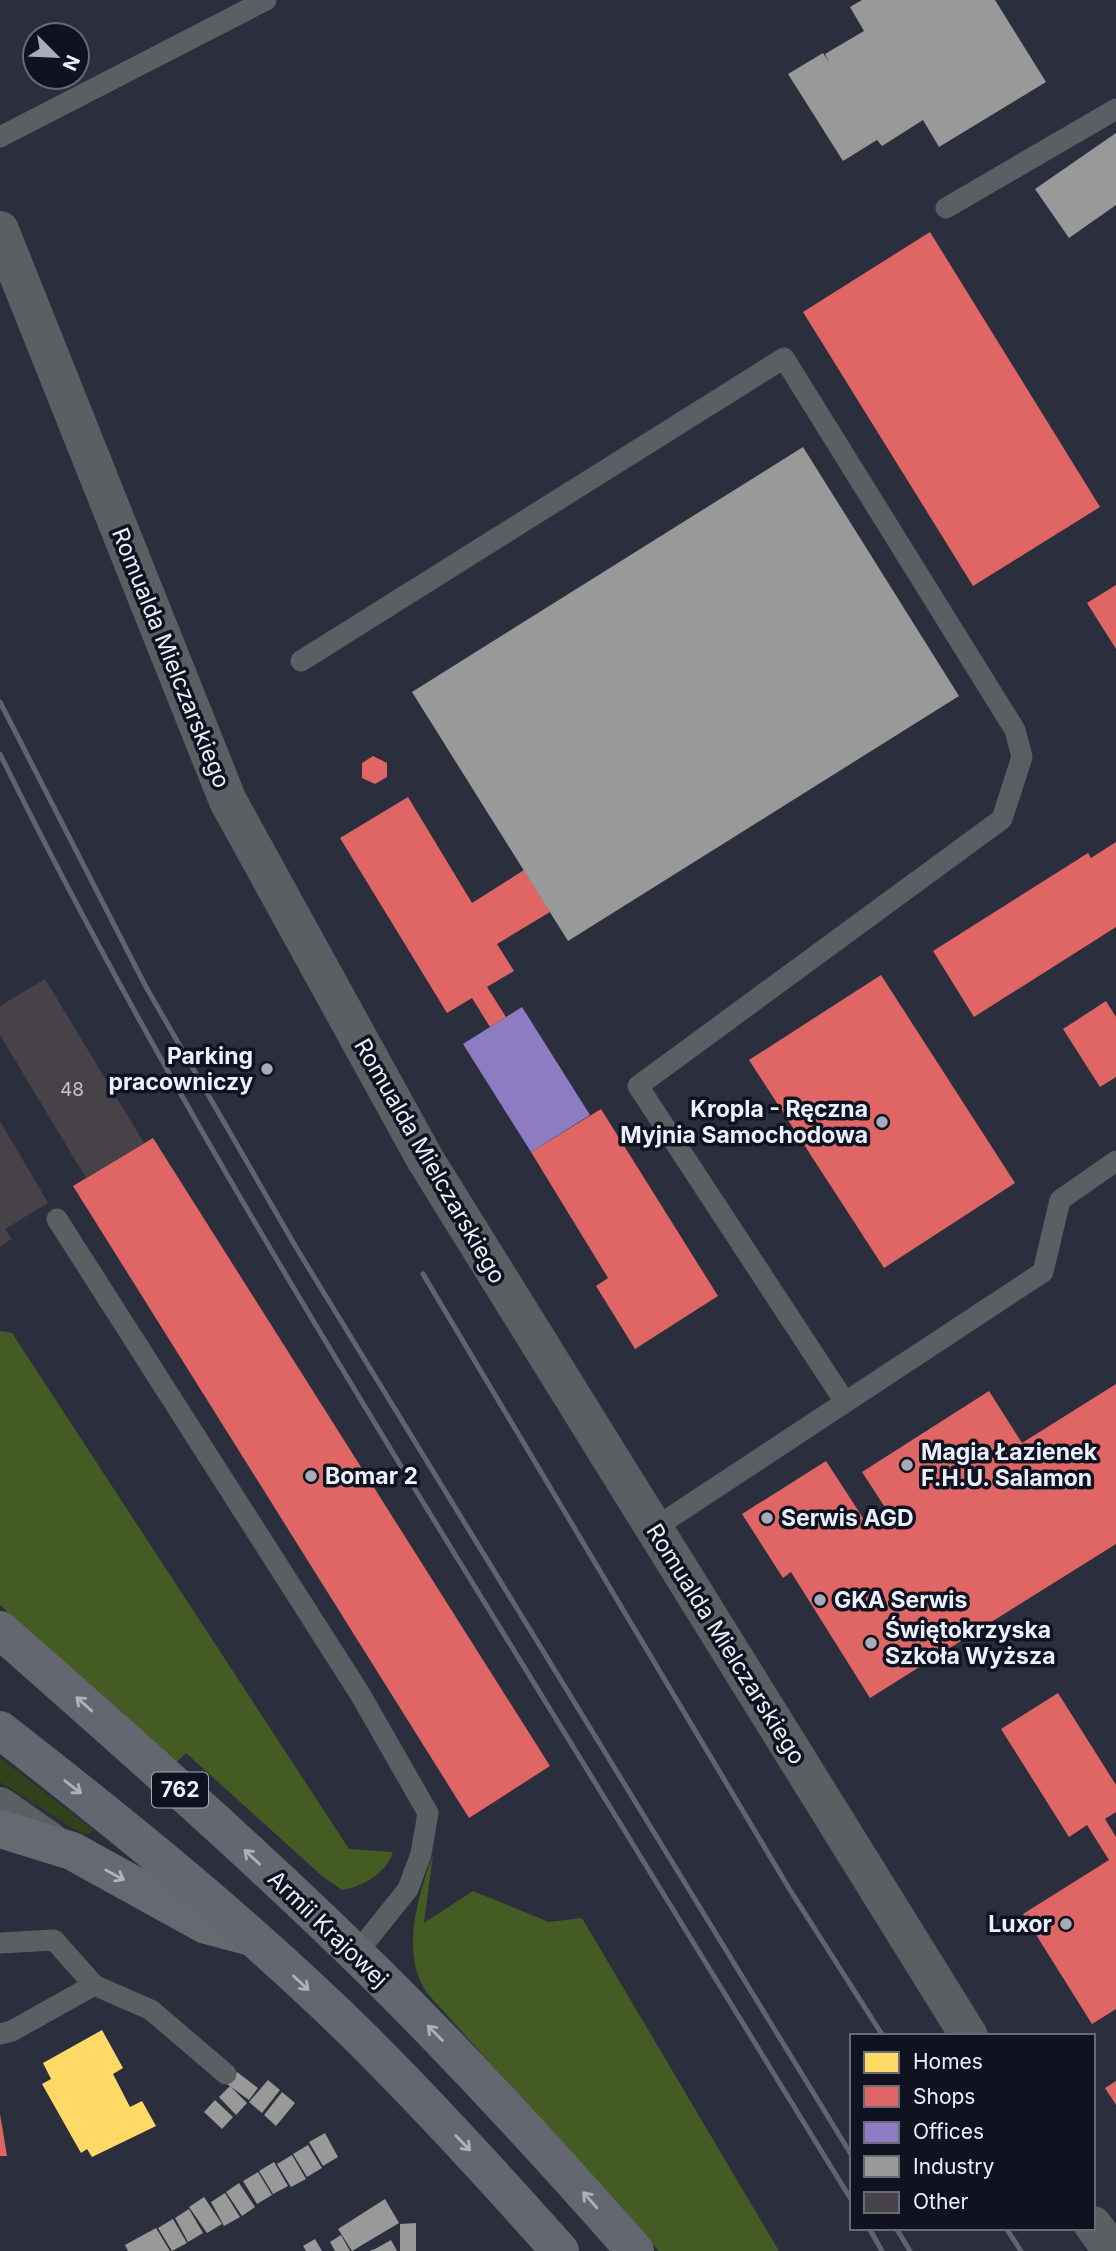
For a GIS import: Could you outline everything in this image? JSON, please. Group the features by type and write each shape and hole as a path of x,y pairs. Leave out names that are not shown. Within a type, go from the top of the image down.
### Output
{"main road":[{"name":"Armii Krajowej","path":"0,1630 173,1783 356,1954 463,2062 635,2251"},
{"name":"762","path":"0,1730 118,1822 251,1937 362,2040 470,2150 559,2251"},
{"path":"0,1829 55,1844 206,1925 251,1937"}],"street":[{"name":"Romualda Mielczarskiego","path":"0,230 228,801 425,1159 968,2034"},
{"path":"0,1806 55,1844"},
{"path":"1095,2228 1112,2251"}],"lane":[{"path":"0,136 253,3"},
{"path":"946,208 1116,109"},
{"path":"301,661 783,358 1015,730 1022,757 1002,818 638,1086 845,1402"},
{"path":"653,1529 1044,1272 1060,1200 1116,1161"},
{"path":"57,1219 360,1694 429,1813 421,1854 408,1889 356,1954"},
{"path":"0,1943 54,1940 94,1985 151,2010 226,2074"},
{"path":"0,2034 12,2031 94,1985"}],"green space":[{"path":"0,1331 12,1333 349,1849 393,1852 390,1860 373,1878 342,1890 322,1876 186,1753 177,1762 123,1719 0,1605"},
{"path":"0,1758 95,1831 84,1835 0,1782"},
{"path":"433,1855 424,1923 473,1891 549,1922 582,1918 779,2251 659,2251 427,1993 414,1961 413,1943 417,1906"}],"building: Homes":[{"path":"102,2030 123,2068 113,2074 130,2107 142,2101 156,2126 92,2157 87,2149 81,2153 42,2084 51,2079 43,2063"}],"building: Shops":[{"path":"930,232 1100,507 973,586 803,312"},
{"path":"1116,585 1116,649 1087,603"},
{"path":"373,756 387,763 387,777 375,784 362,778 362,763"},
{"path":"408,797 472,903 524,870 550,912 497,944 514,971 487,987 506,1017 490,1027 472,998 447,1013 340,838"},
{"path":"1116,842 1116,927 974,1017 933,951 1088,853 1091,858"},
{"name":"Kropla - Ręczna Myjnia Samochodowa","path":"881,975 1015,1183 884,1268 749,1060"},
{"path":"1106,1001 1116,1017 1116,1077 1100,1087 1063,1029"},
{"path":"601,1109 718,1296 635,1349 596,1286 608,1278 531,1152"},
{"name":"Bomar 2","path":"153,1138 550,1766 469,1818 73,1186"},
{"path":"1116,1384 1116,1544 870,1698 791,1572 783,1578 742,1514 826,1461 867,1524 888,1512 862,1472 989,1391 1022,1443"},
{"path":"1058,1693 1116,1785 1116,1812 1105,1819 1116,1837 1116,2009 1092,2024 1023,1914 1109,1860 1087,1825 1069,1837 1001,1729"},
{"path":"1116,2081 1116,2105 1105,2088"},
{"path":"0,2114 7,2156 0,2156"}],"building: Offices":[{"path":"522,1007 590,1115 531,1152 463,1044"}],"building: Industry":[{"path":"862,0 995,0 1046,82 939,147 923,120 882,146 877,140 843,161 788,74 823,53 829,62 825,54 864,31 850,7"},
{"path":"1116,133 1116,205 1069,238 1035,189"},
{"path":"803,447 959,696 568,941 412,692"},
{"path":"237,2072 258,2088 249,2100 227,2084"},
{"path":"268,2080 280,2090 262,2113 249,2102"},
{"path":"230,2086 247,2103 236,2115 219,2097"},
{"path":"282,2092 295,2103 276,2126 264,2115"},
{"path":"215,2100 233,2117 222,2129 204,2112"},
{"path":"325,2133 338,2157 323,2166 309,2142"},
{"path":"308,2145 322,2168 307,2177 293,2154"},
{"path":"292,2155 306,2179 291,2187 277,2164"},
{"path":"274,2162 288,2186 273,2194 259,2171"},
{"path":"258,2172 272,2195 257,2204 243,2181"},
{"path":"239,2183 255,2207 242,2216 226,2192"},
{"path":"225,2193 240,2217 224,2226 211,2202"},
{"path":"204,2197 222,2224 207,2233 189,2207"},
{"path":"385,2199 399,2223 352,2251 338,2229"},
{"path":"189,2209 203,2233 188,2242 175,2218"},
{"path":"173,2219 187,2243 172,2251 158,2228"},
{"path":"416,2223 416,2251 400,2251 400,2224"},
{"path":"156,2228 170,2251 128,2251 125,2245"},
{"path":"341,2235 350,2251 335,2251 330,2242"},
{"path":"315,2239 322,2251 306,2251 303,2246"},
{"path":"391,2240 397,2251 369,2251 375,2249"}],"building: Other":[{"path":"45,979 144,1143 86,1178 0,1035 0,1006"},
{"path":"0,1121 48,1203 5,1229 12,1239 0,1246"}],"railway":[{"path":"0,702 146,987 297,1249 850,2153"},
{"path":"0,754 52,858 220,1163 398,1462 850,2198"},
{"path":"423,1274 790,1890 882,2034"},
{"path":"870,2230 882,2251"},
{"path":"897,2230 910,2251"},
{"path":"1007,2230 1021,2251"}],"place":[{"name":"Parking pracowniczy","path":"267,1069"},
{"name":"Kropla - Ręczna Myjnia Samochodowa","path":"882,1122"},
{"name":"Magia Łazienek F.H.U. Salamon","path":"907,1465"},
{"name":"Bomar 2","path":"311,1476"},
{"name":"Serwis AGD","path":"767,1518"},
{"name":"GKA Serwis","path":"820,1600"},
{"name":"Świętokrzyska Szkoła Wyższa","path":"871,1643"},
{"name":"Luxor","path":"1066,1924"}]}
